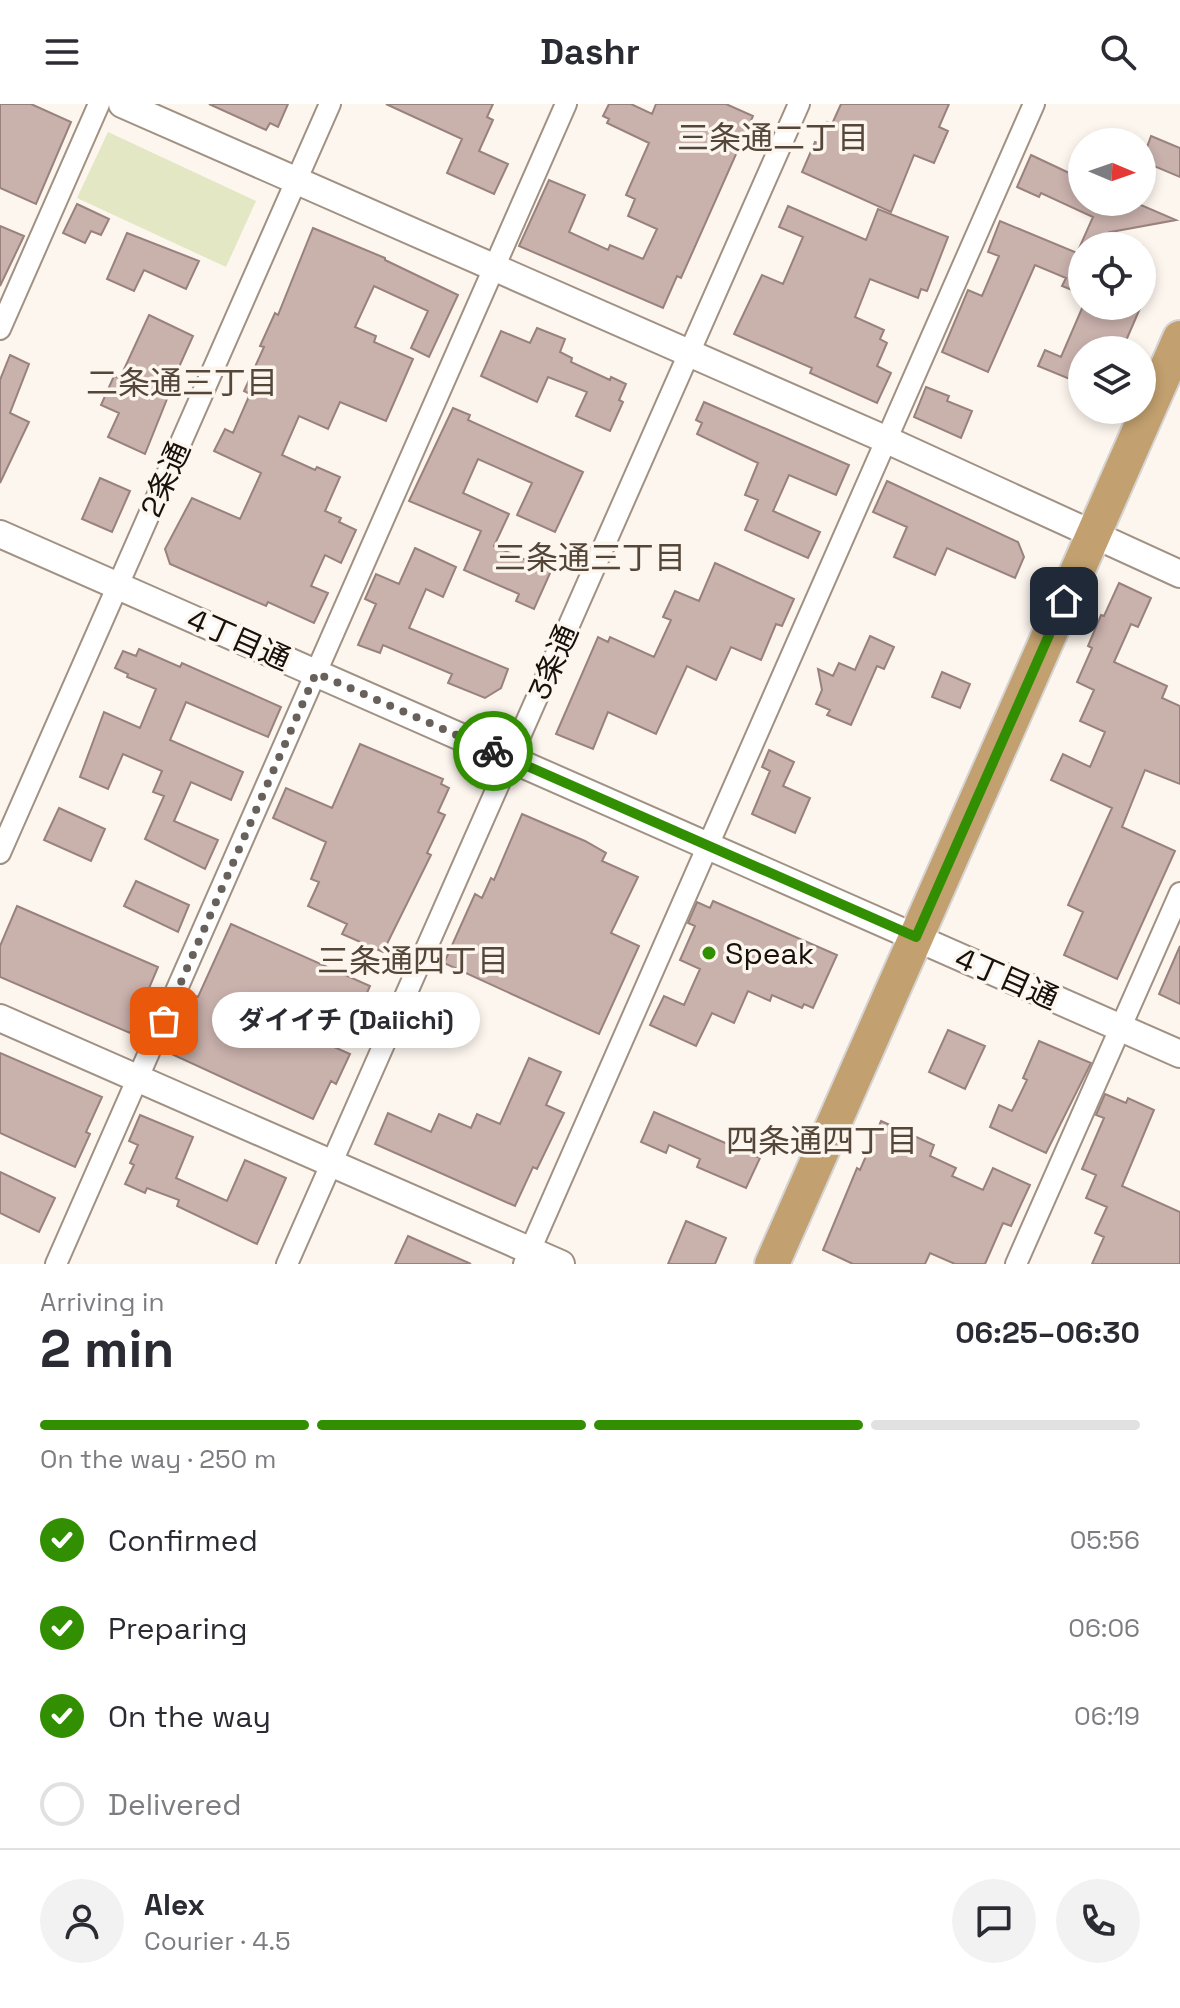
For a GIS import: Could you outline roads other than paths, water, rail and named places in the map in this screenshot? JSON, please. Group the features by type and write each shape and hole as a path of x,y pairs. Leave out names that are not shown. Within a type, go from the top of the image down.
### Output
{"highway":[{"path":"772,1264 1180,338"}],"street":[{"path":"0,329 99,104"},
{"path":"122,104 887,440 1180,574"},
{"name":"2条通","path":"0,853 330,104"},
{"path":"56,1264 566,104"},
{"name":"3条通","path":"287,1264 799,104"},
{"path":"527,1257 1034,104"},
{"name":"4丁目通","path":"0,534 1180,1054"},
{"path":"1016,1264 1180,893"},
{"path":"0,1018 332,1163 527,1257 561,1264"}],"place":[{"name":"Speak","path":"709,953"},
{"name":"ダイイチ (Daiichi)","path":"164,1021"}],"district":[{"name":"三条通二丁目","path":"773,138"},
{"name":"二条通三丁目","path":"182,383"},
{"name":"三条通三丁目","path":"590,558"},
{"name":"三条通四丁目","path":"413,961"},
{"name":"四条通四丁目","path":"822,1141"}]}
